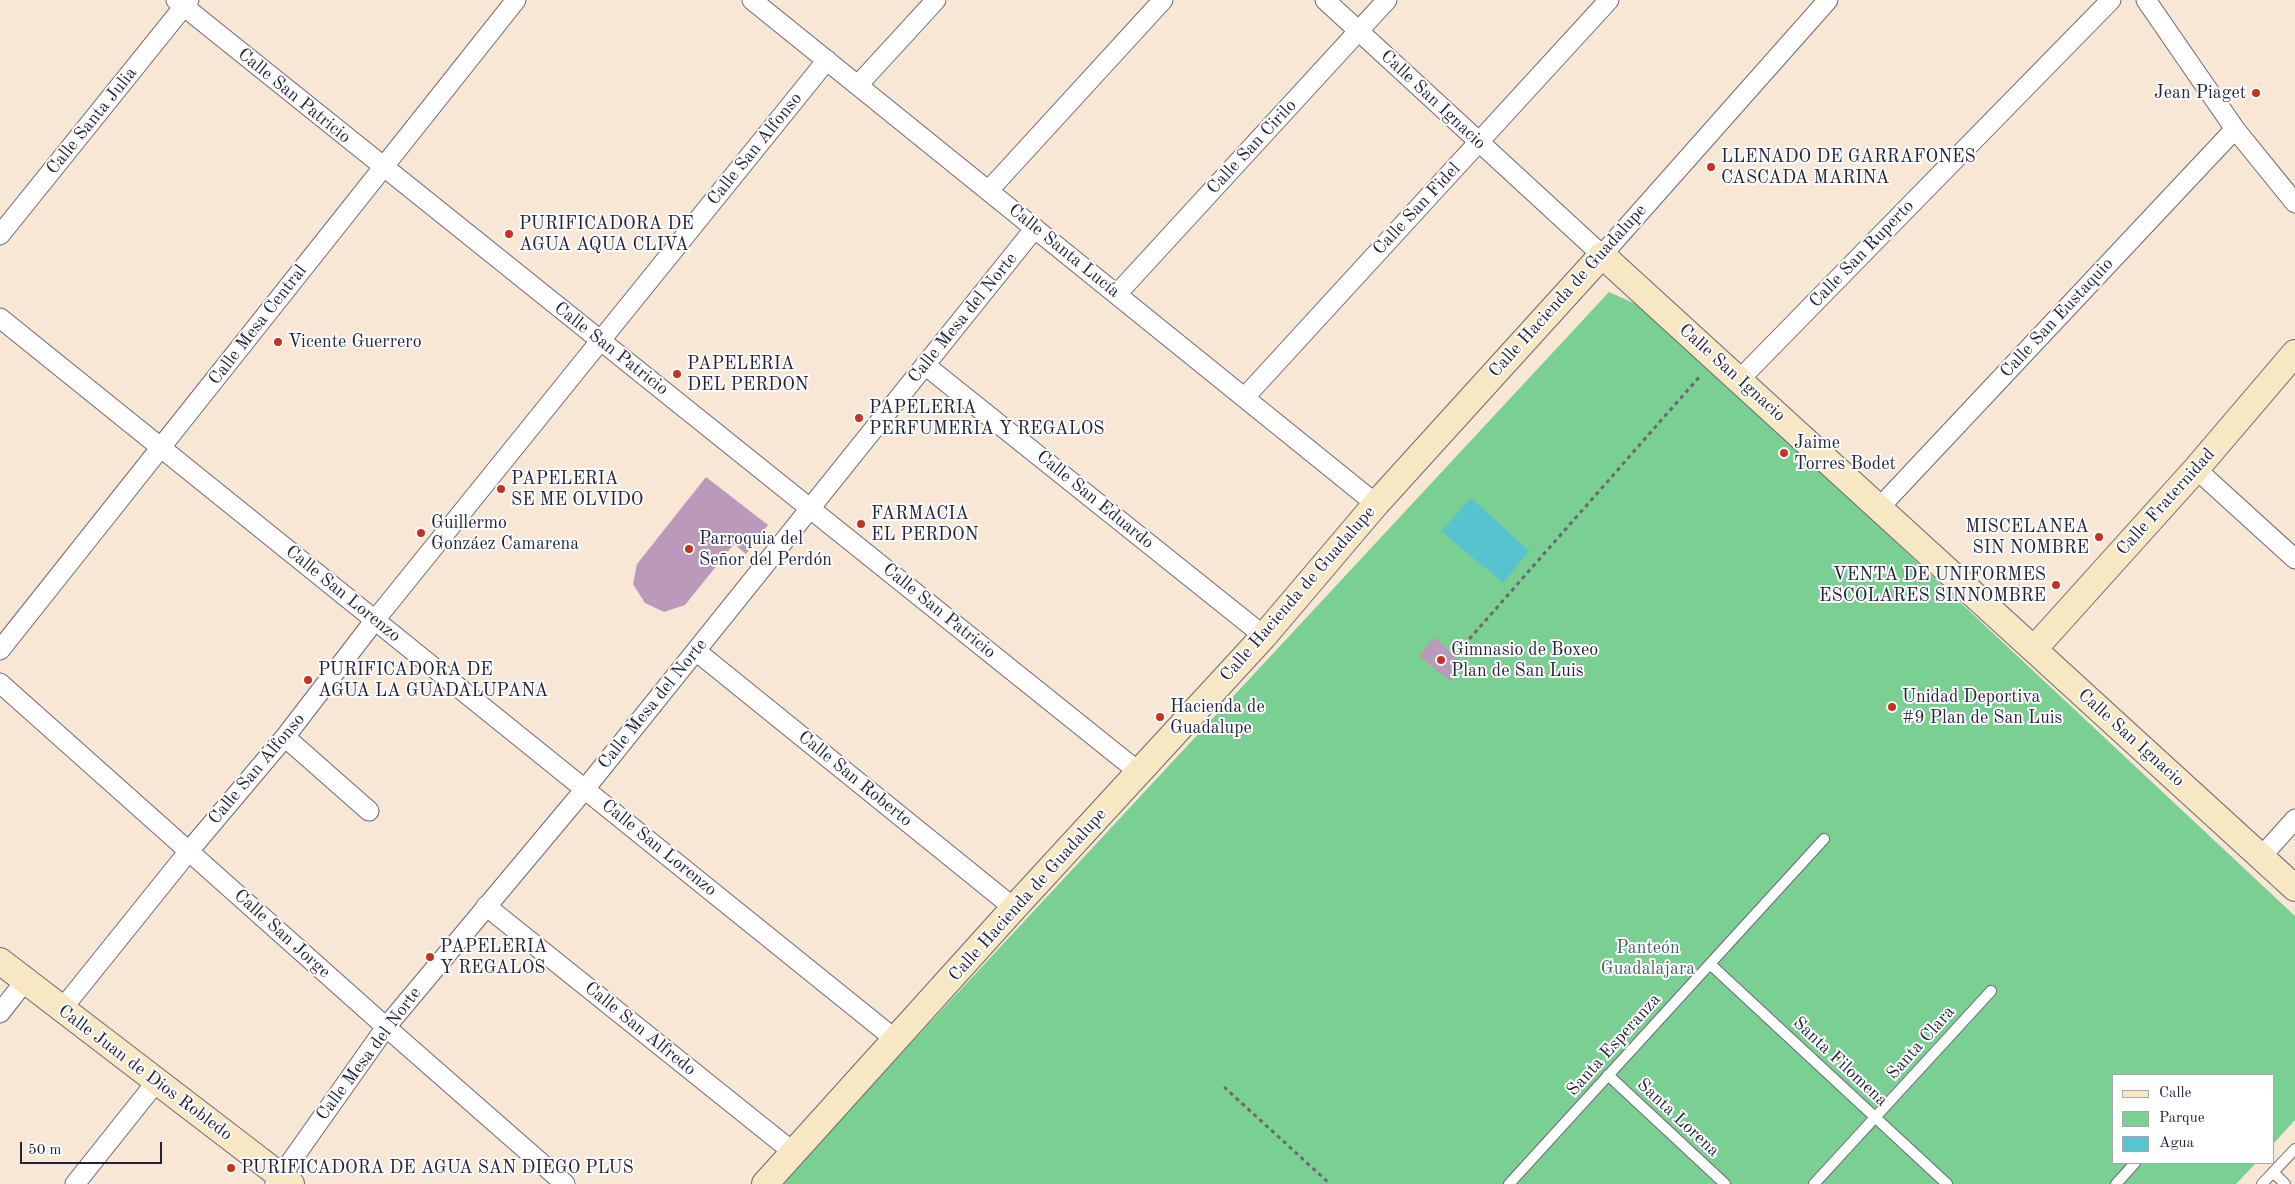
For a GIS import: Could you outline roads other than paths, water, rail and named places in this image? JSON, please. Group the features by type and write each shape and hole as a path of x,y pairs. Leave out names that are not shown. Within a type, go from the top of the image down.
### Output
{"street":[{"name":"Calle Mesa Central","path":"0,650 516,0"},
{"name":"Calle Santa Lucía","path":"752,0 1376,504"},
{"path":"858,85 936,0"},
{"path":"988,190 1163,0"},
{"name":"Calle San Ignacio","path":"1325,0 2295,888"},
{"name":"Calle San Cirilo","path":"1117,294 1387,0"},
{"name":"Calle San Fidel","path":"1244,397 1609,0"},
{"name":"Calle Hacienda de Guadalupe","path":"765,1184 1014,908 1264,636 1376,504 1602,255 1828,0"},
{"name":"Calle San Ruperto","path":"1739,380 2111,0"},
{"path":"2146,0 2235,129 2295,203"},
{"name":"Calle San Patricio","path":"183,2 383,168 811,508 1140,773"},
{"name":"Calle Santa Julia","path":"0,235 183,2"},
{"name":"Calle San Alfonso","path":"62,1009 189,851 285,737 375,620 826,60"},
{"name":"Calle San Eustaquio","path":"1879,508 2235,129"},
{"name":"Calle Mesa del Norte","path":"282,1181 386,1027 585,789 1035,228"},
{"name":"Calle San Lorenzo","path":"0,318 896,1040"},
{"name":"Calle Fraternidad","path":"2034,649 2196,469 2295,353"},
{"name":"Calle San Eduardo","path":"925,365 1264,636"},
{"path":"2196,469 2295,559"},
{"name":"Calle San Roberto","path":"696,651 1014,908"},
{"name":"Calle San Jorge","path":"0,683 565,1184"},
{"path":"285,737 369,811"},
{"path":"2261,857 2295,819"},
{"name":"Calle San Alfredo","path":"486,906 793,1152"},
{"name":"Calle Juan de Dios Robledo","path":"0,961 157,1081 282,1181"},
{"path":"0,1013 26,981"},
{"path":"75,1184 157,1081"}],"lane":[{"name":"Santa Esperanza","path":"1509,1184 1824,839"},
{"name":"Santa Filomena","path":"1710,964 1946,1184"},
{"name":"Santa Clara","path":"1814,1184 1991,991"},
{"name":"Santa Lorena","path":"1608,1075 1724,1184"},
{"path":"2262,1184 2295,1149"},
{"path":"2116,1184 2134,1164"},
{"path":"2273,1172 2285,1184"}],"water":[{"path":"1471,498 1529,551 1503,583 1441,531"}],"place":[{"name":"Jean Piaget","path":"2256,93"},
{"name":"LLENADO DE GARRAFONES CASCADA MARINA","path":"1711,167"},
{"name":"PURIFICADORA DE AGUA AQUA CLIVA","path":"509,234"},
{"name":"Vicente Guerrero","path":"278,342"},
{"name":"PAPELERIA DEL PERDON","path":"677,374"},
{"name":"PAPELERIA PERFUMERIA Y REGALOS","path":"859,418"},
{"name":"Jaime Torres Bodet","path":"1784,453"},
{"name":"PAPELERIA SE ME OLVIDO","path":"501,489"},
{"name":"FARMACIA EL PERDON","path":"861,524"},
{"name":"Guillermo Gonzáez Camarena","path":"421,533"},
{"name":"MISCELANEA SIN NOMBRE","path":"2099,537"},
{"name":"Parroquia del Señor del Perdón","path":"689,549"},
{"name":"VENTA DE UNIFORMES ESCOLARES SINNOMBRE","path":"2056,585"},
{"name":"Gimnasio de Boxeo Plan de San Luis","path":"1441,660"},
{"name":"PURIFICADORA DE AGUA LA GUADALUPANA","path":"308,680"},
{"name":"Unidad Deportiva #9 Plan de San Luis","path":"1892,707"},
{"name":"Hacienda de Guadalupe","path":"1160,717"},
{"name":"PAPELERIA Y REGALOS","path":"430,957"},
{"name":"PURIFICADORA DE AGUA SAN DIEGO PLUS","path":"231,1168"}],"park label":[{"name":"Panteón Guadalajara","path":"1648,958"}]}
